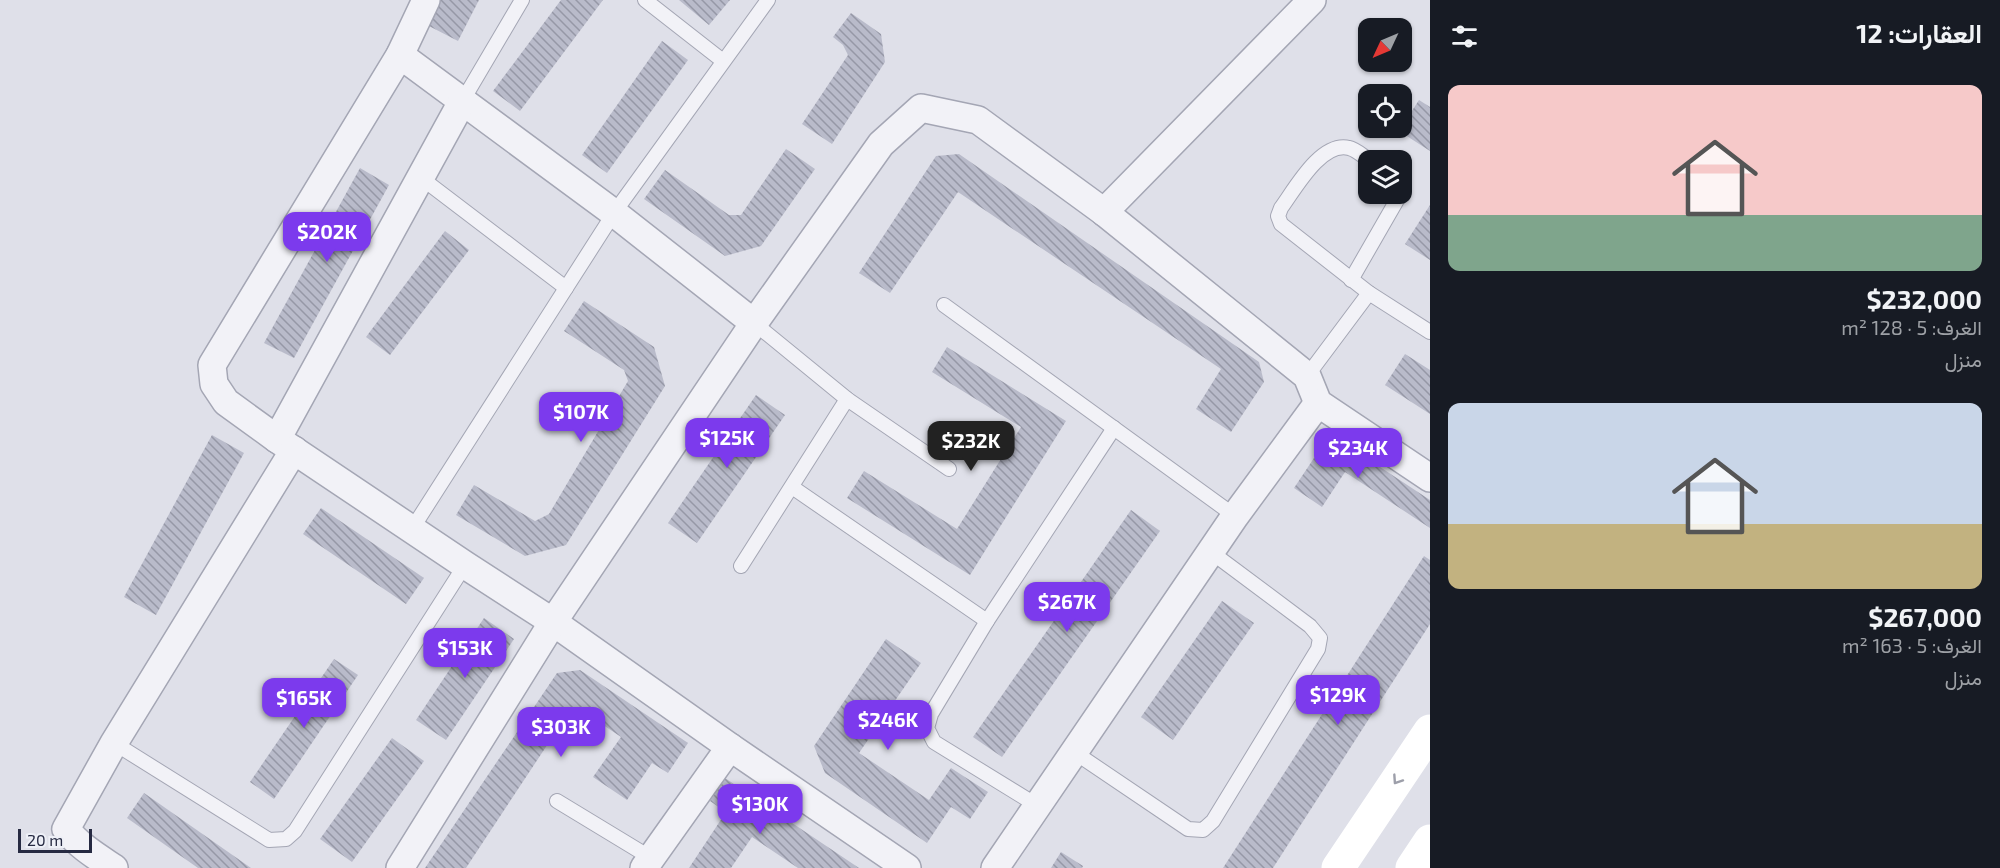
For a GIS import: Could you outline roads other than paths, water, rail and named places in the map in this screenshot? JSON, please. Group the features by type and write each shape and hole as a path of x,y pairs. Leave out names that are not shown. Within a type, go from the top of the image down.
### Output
{"street":[{"path":"426,0 400,55 212,365 214,384 226,402 285,444 553,622 907,868"},
{"path":"1104,212 1312,0"},
{"path":"400,55 614,213 754,323"},
{"path":"114,868 84,848 66,829 285,444 420,177 463,100"},
{"path":"400,868 553,622 754,323 881,144 921,108 978,120 1104,212 1307,376 1318,403 1430,478"},
{"path":"995,868 1235,516 1318,403"},
{"path":"1338,868 1430,731"},
{"path":"648,863 730,747"},
{"path":"1412,868 1430,842"}],"lane":[{"path":"463,100 522,0"},
{"path":"645,0 723,62"},
{"path":"412,530 614,213 768,0"},
{"path":"1358,153 1350,148 1338,147 1322,155 1281,208 1278,216 1281,224 1351,280 1430,332"},
{"path":"420,177 566,288"},
{"path":"1351,280 1395,204"},
{"path":"1307,376 1369,293"},
{"path":"944,305 1235,516"},
{"path":"754,323 848,399 950,469"},
{"path":"741,566 848,399"},
{"path":"1038,806 934,742 927,728 931,714 987,621 1114,428"},
{"path":"792,487 987,621"},
{"path":"1074,752 1188,829 1203,830 1213,820 1318,649 1320,638 1310,626 1211,552"},
{"path":"114,743 269,840 286,839 295,831 465,565"},
{"path":"557,801 648,863"}]}
